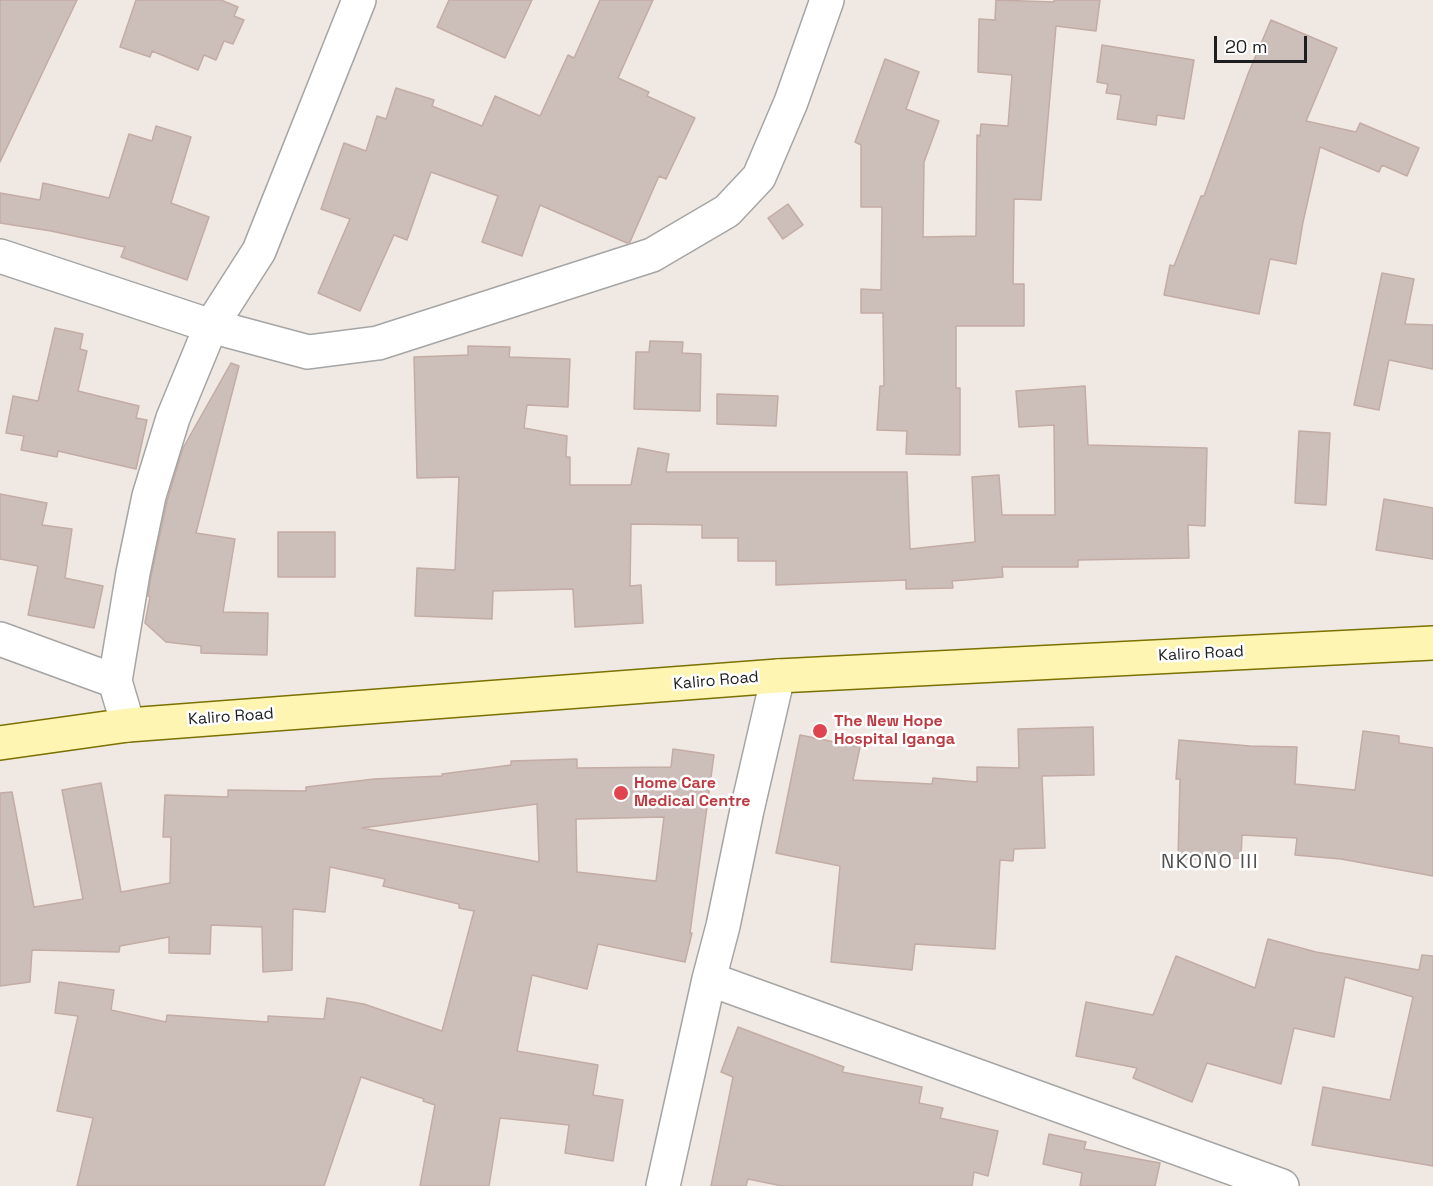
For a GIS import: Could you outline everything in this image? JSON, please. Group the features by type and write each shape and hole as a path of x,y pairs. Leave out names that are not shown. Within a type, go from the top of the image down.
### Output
{"main road":[{"name":"Kaliro Road","path":"0,743 128,725 778,676 1433,643"}],"street":[{"path":"128,725 115,681 133,573 149,496 173,418 211,326 259,250 359,0"},
{"path":"0,256 211,326 308,352 378,343 652,255 727,211 759,177 790,102 827,0"},
{"path":"0,639 115,681"},
{"path":"663,1186 778,676"},
{"path":"709,979 1282,1186"}],"building":[{"path":"0,0 77,0 0,162"},
{"path":"136,0 221,0 238,7 234,16 244,20 233,44 224,41 216,60 204,55 198,70 152,51 150,57 120,47"},
{"path":"449,0 532,0 505,58 437,27"},
{"path":"600,0 653,0 618,78 649,92 647,96 695,118 666,179 659,176 630,242 627,243 540,205 522,256 482,242 498,196 431,172 407,240 394,235 360,311 318,293 350,219 321,209 344,143 366,151 377,116 386,119 396,88 434,100 432,106 482,126 495,96 540,116 568,55 574,58"},
{"path":"996,0 1054,2 1054,0 1100,0 1096,31 1056,26 1041,200 1014,199 1013,284 1024,284 1024,326 956,326 956,388 960,388 960,455 906,454 907,431 877,430 880,386 884,386 883,313 861,313 861,289 881,290 882,207 861,207 861,145 855,142 885,59 919,72 906,109 939,121 924,162 923,237 976,236 977,135 980,136 981,124 1008,126 1012,75 978,72 979,19 996,20"},
{"path":"1271,20 1337,48 1306,121 1356,132 1360,123 1419,148 1407,176 1382,165 1379,172 1320,147 1296,264 1270,259 1259,314 1164,295 1170,265 1174,266 1201,196 1204,196 1248,74"},
{"path":"1102,45 1194,60 1184,119 1157,115 1156,125 1117,119 1121,95 1106,93 1108,84 1097,82"},
{"path":"156,126 191,137 171,203 209,217 187,280 121,257 125,247 0,223 0,193 40,200 43,183 109,198 129,134 152,141"},
{"path":"788,204 803,225 783,239 768,218"},
{"path":"1382,273 1414,279 1405,324 1433,325 1433,369 1389,360 1379,410 1354,405"},
{"path":"55,328 83,334 80,349 87,351 78,391 139,406 136,418 147,420 136,469 58,451 57,457 21,450 24,436 6,433 13,396 38,401"},
{"path":"650,341 683,342 682,353 701,354 700,411 634,409 636,352 649,352"},
{"path":"468,346 510,347 509,357 570,359 568,407 527,405 524,428 567,436 566,457 570,457 570,485 631,485 638,448 669,454 666,472 907,472 910,549 975,542 972,477 999,475 1002,515 1055,515 1054,425 1019,427 1016,391 1085,386 1088,445 1207,448 1205,526 1188,525 1189,558 1078,560 1078,567 1002,567 1003,577 952,581 953,588 906,589 906,580 776,585 776,561 738,561 738,538 702,538 702,525 631,524 630,586 641,585 643,623 575,627 573,589 493,591 492,619 415,616 417,568 455,570 459,477 417,478 414,357 468,355"},
{"path":"231,363 239,366 196,533 235,539 223,612 268,613 267,655 201,653 201,646 166,642 145,623 151,576 167,501 183,448"},
{"path":"717,394 778,396 776,426 717,424"},
{"path":"1299,431 1330,433 1326,505 1295,503"},
{"path":"0,494 47,503 42,525 72,529 65,578 103,586 94,628 28,615 38,566 0,559"},
{"path":"1384,499 1433,508 1433,559 1376,550"},
{"path":"278,532 335,532 335,577 278,577"},
{"path":"1093,727 1094,775 1042,776 1045,848 1014,849 1013,861 1000,860 995,949 915,944 912,970 831,962 840,866 776,853 800,735 860,747 853,780 932,784 933,778 977,782 977,767 1019,768 1018,729"},
{"path":"1363,731 1399,736 1399,743 1433,748 1433,876 1341,859 1295,855 1297,838 1242,835 1241,858 1178,859 1180,779 1176,779 1179,740 1297,747 1295,784 1355,790"},
{"path":"673,749 714,755 690,933 692,933 685,962 598,944 587,989 532,975 517,1051 598,1065 593,1095 623,1100 613,1161 565,1153 569,1125 500,1118 489,1186 420,1186 435,1105 361,1077 324,1186 77,1186 93,1118 57,1111 78,1016 55,1013 59,982 114,990 111,1010 166,1022 167,1015 268,1022 268,1016 324,1019 327,998 364,1004 442,1031 474,911 459,908 459,904 383,886 385,879 330,867 325,912 293,909 292,970 263,972 262,927 211,925 210,954 169,953 169,937 120,946 119,952 32,950 30,982 0,986 0,793 12,792 34,907 83,899 62,790 101,783 121,892 170,883 171,837 163,837 165,795 228,797 228,790 306,791 306,787 374,779 442,776 442,774 511,765 511,761 577,759 577,768 671,767","holes":["537,804 539,862 362,828","664,817 656,881 577,872 576,819"]},
{"path":"1268,939 1316,952 1419,970 1422,955 1433,956 1433,1166 1312,1145 1323,1087 1390,1100 1413,997 1345,977 1334,1037 1294,1028 1281,1084 1207,1063 1192,1102 1133,1078 1137,1068 1076,1056 1086,1002 1153,1015 1176,956 1255,988"},
{"path":"738,1027 844,1067 842,1072 922,1087 919,1103 943,1108 940,1118 998,1131 988,1176 974,1172 972,1186 782,1186 748,1179 746,1186 711,1186 733,1077 721,1072"},
{"path":"1049,1134 1086,1142 1084,1149 1160,1163 1155,1186 1080,1186 1082,1173 1043,1164"}],"place":[{"name":"The New Hope Hospital Iganga","path":"820,731"},
{"name":"Home Care Medical Centre","path":"621,793"}],"district":[{"name":"NKONO III","path":"1210,863"}]}
